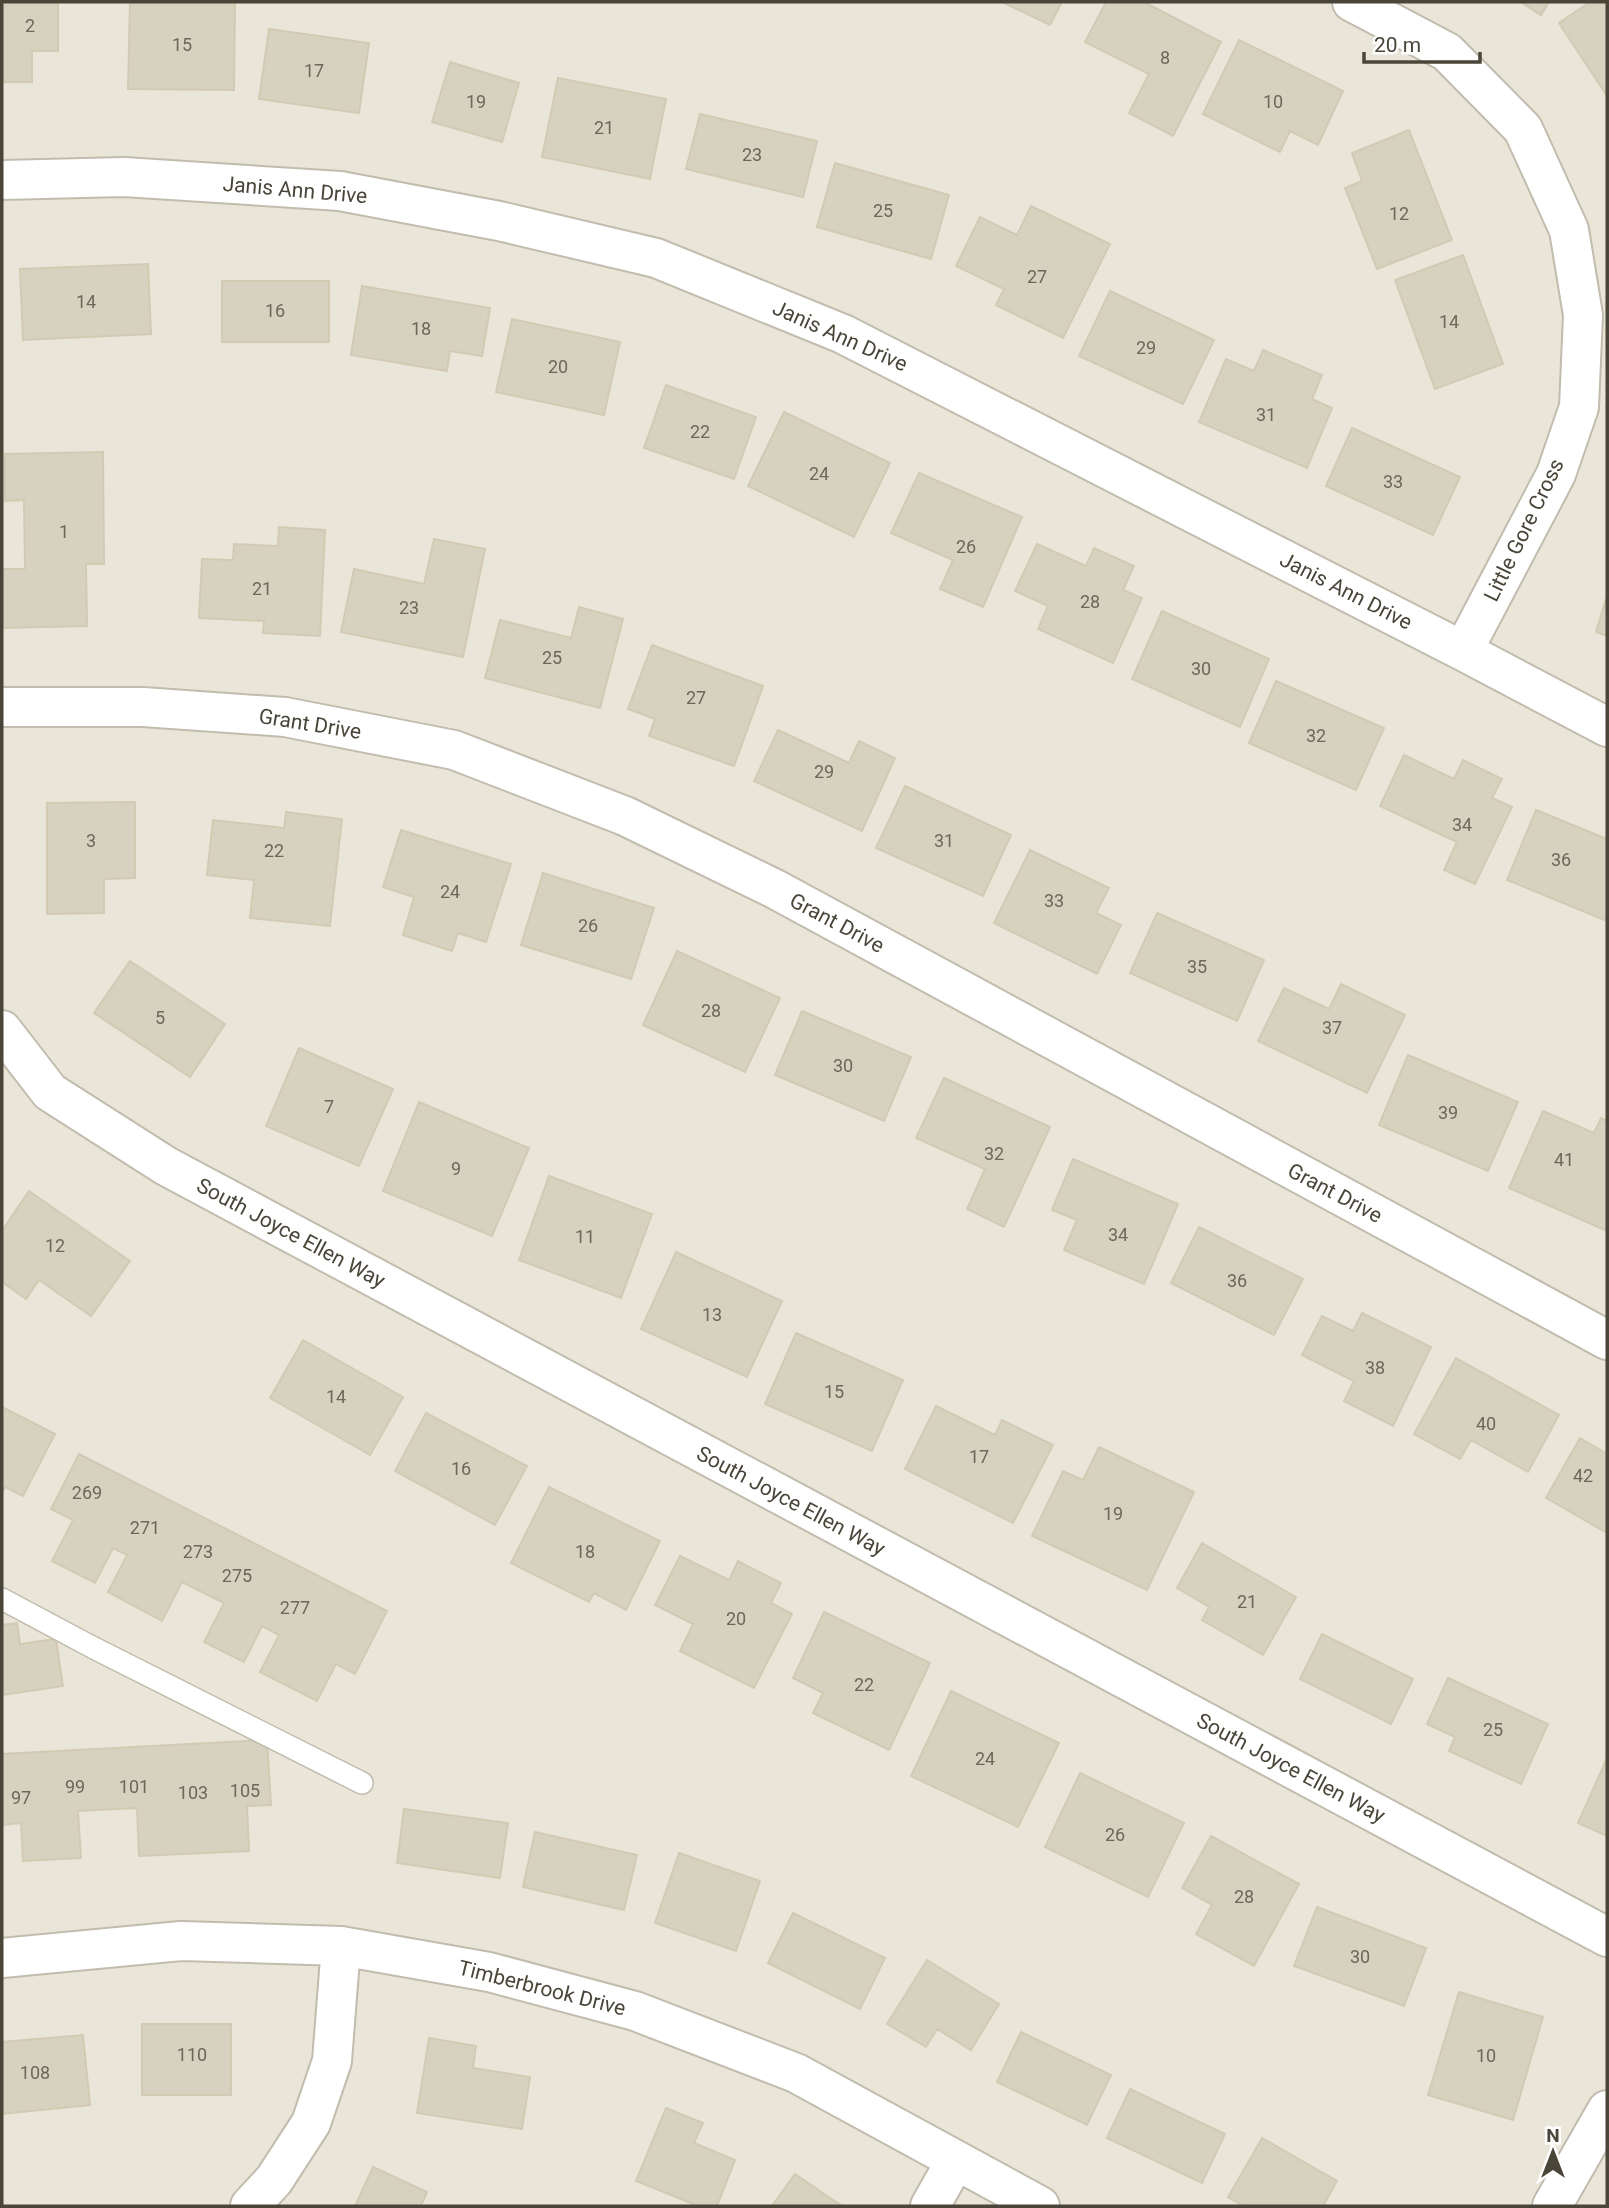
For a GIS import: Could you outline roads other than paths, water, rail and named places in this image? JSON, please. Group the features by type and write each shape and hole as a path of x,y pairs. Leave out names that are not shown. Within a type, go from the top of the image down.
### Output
{"street":[{"name":"Little Gore Cross","path":"1352,2 1447,52 1523,129 1569,230 1583,315 1579,407 1556,474 1463,650"},
{"name":"Janis Ann Drive","path":"2,180 124,177 340,191 499,221 656,258 843,334 1463,650 1607,727"},
{"name":"Grant Drive","path":"2,706 143,706 285,717 454,750 625,816 775,889 1607,1340"},
{"name":"South Joyce Ellen Way","path":"2,1030 50,1092 166,1166 1607,1937"},
{"name":"Timberbrook Drive","path":"2,1958 181,1941 341,1946 489,1972 635,2011 796,2073 1040,2206"},
{"path":"250,2206 274,2180 311,2123 332,2061 341,1946"},
{"path":"1552,2206 1607,2110"},
{"path":"930,2206 956,2160"}],"lane":[{"path":"2,1599 362,1783"}]}
